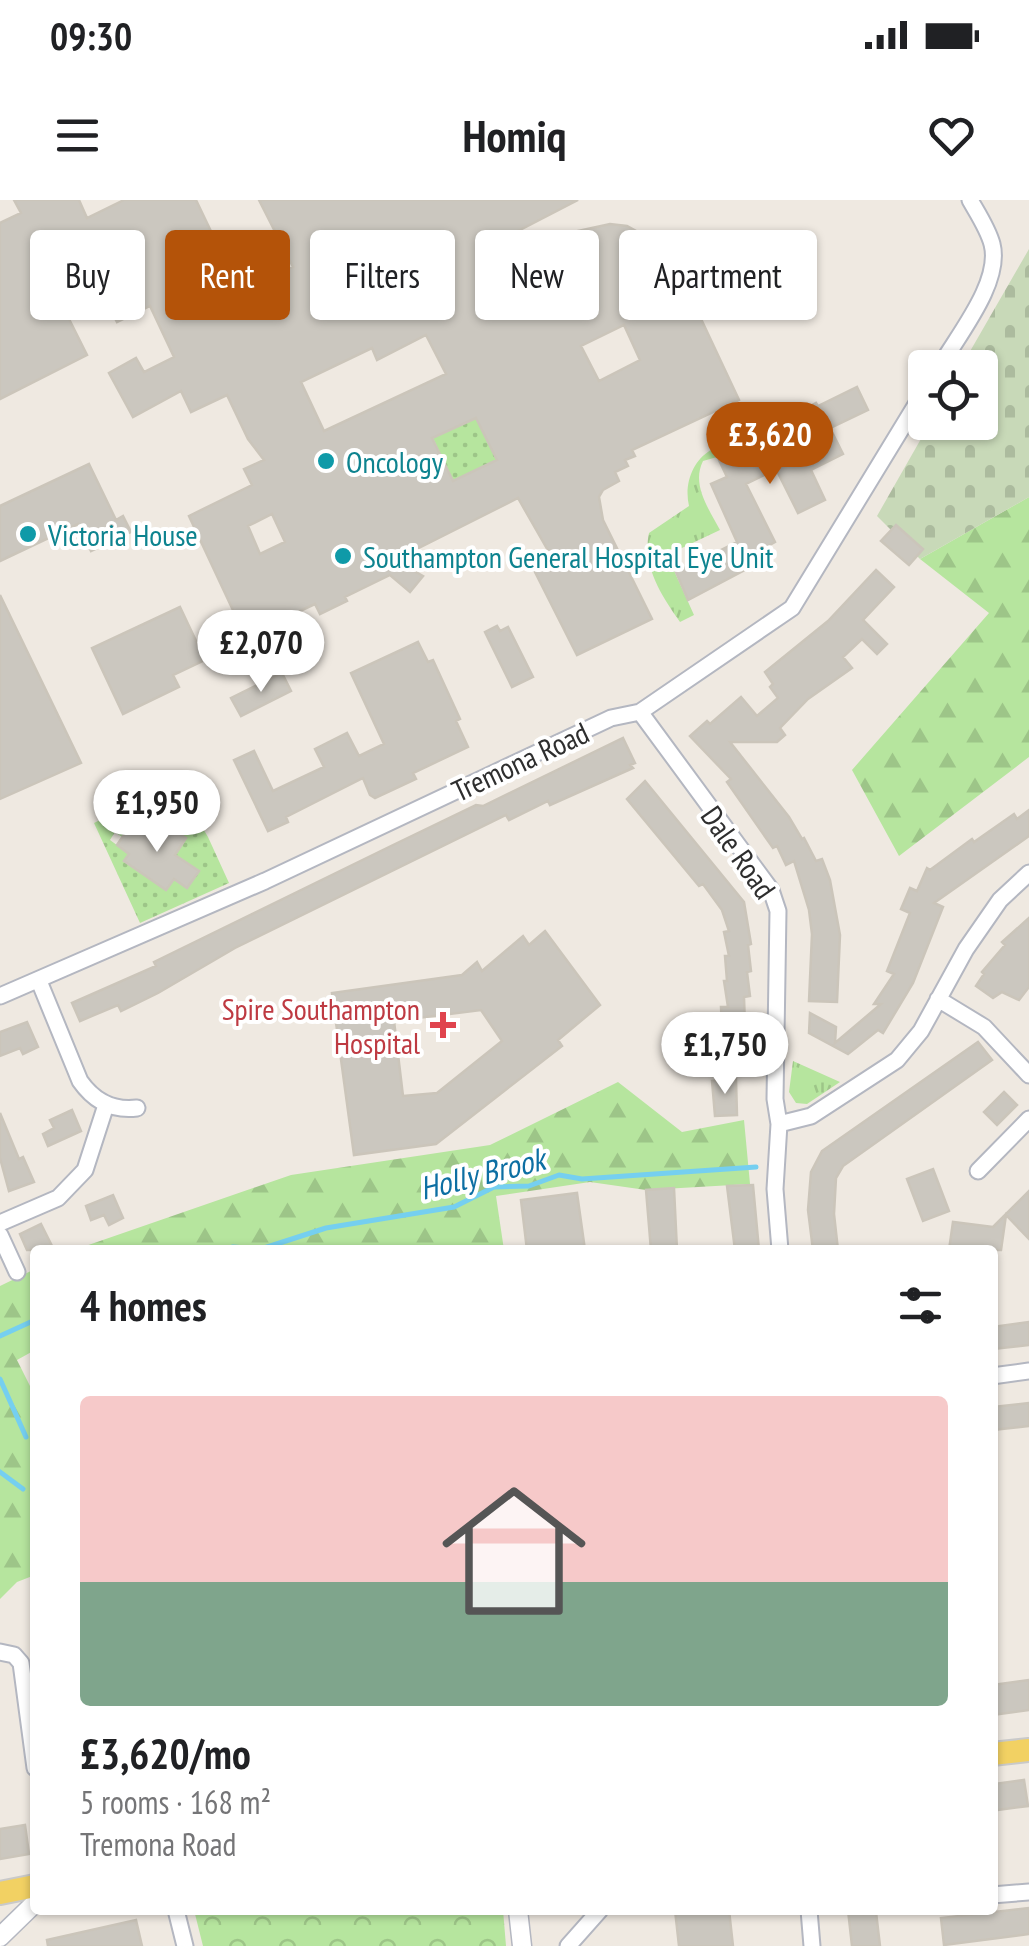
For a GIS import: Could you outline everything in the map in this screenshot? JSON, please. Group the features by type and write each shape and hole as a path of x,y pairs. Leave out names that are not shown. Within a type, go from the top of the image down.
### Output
{"main road":[{"path":"998,1753 1029,1750"},
{"path":"0,1893 30,1887"}],"street":[{"path":"949,350 990,282 994,262 992,243 970,200"},
{"name":"Tremona Road","path":"2,990 39,981 612,718 640,712 792,608 908,418"},
{"name":"Dale Road","path":"640,712 771,890 778,911 775,1189 780,1245"},
{"path":"778,1124 810,1116 897,1060 922,1031 977,932 1000,900 1029,873"},
{"path":"39,981 89,1094 106,1104 137,1108"},
{"path":"938,999 984,1027 1029,1075"},
{"path":"0,1223 58,1198 84,1170 106,1104"},
{"path":"978,1171 1029,1119"},
{"path":"0,1235 16,1272"},
{"path":"998,1375 1029,1371"},
{"path":"0,1652 28,1662 30,1692"},
{"path":"998,1895 1029,1892"},
{"path":"0,1937 30,1908"},
{"path":"177,1915 185,1946"},
{"path":"519,1915 522,1946"},
{"path":"568,1946 596,1915"},
{"path":"809,1915 812,1946"}],"green space":[{"path":"1029,249 1029,497 920,559 877,516 920,440 998,440 998,350 971,350"},
{"path":"476,418 497,460 453,481 433,438"},
{"path":"711,450 717,457 703,461 699,479 703,497 720,530 667,555 694,615 680,622 651,569 649,533 689,506 691,474"},
{"path":"1029,497 1029,757 899,856 852,770 989,613 920,559"},
{"path":"176,783 229,883 140,923 94,823","holes":["175,801 184,807 170,827 186,839 175,855 198,872 187,888 174,879 166,890 110,840 115,832 122,837 134,821 152,833"]},
{"path":"793,1061 840,1082 807,1104 796,1103 789,1092"},
{"path":"618,1082 682,1132 744,1120 750,1184 646,1190 590,1182 496,1196 503,1245 88,1245 291,1175 490,1145"},
{"path":"30,1271 30,1353 17,1360 30,1386 30,1577 17,1582 0,1599 0,1286"},
{"path":"195,1915 503,1915 506,1946 203,1946"}],"building":[{"path":"14,200 79,200 87,218 124,200 196,200 210,230 165,230 165,320 290,320 290,230 274,230 259,200 578,200 520,230 475,230 475,320 599,320 599,230 583,230 610,224 634,230 619,230 619,320 701,320 739,400 632,450 635,456 625,460 628,466 615,472 619,481 599,497 603,520 652,619 577,655 535,572 554,561 518,498 395,560 423,576 410,592 390,575 320,614 315,604 257,631 251,617 239,623 189,516 252,485 244,469 264,460 248,439 227,395 191,412 181,391 133,417 109,373 136,358 144,372 174,357 150,306 145,308 145,230 30,230 30,320 70,320 87,355 0,399 0,223 21,213","holes":["624,325 640,360 599,381 581,346","426,335 446,374 324,431 301,382 372,348 377,360","476,418 497,460 453,481 432,438","272,514 285,542 260,554 248,526"]},
{"path":"857,387 868,410 830,428 843,454 811,470 825,500 798,513 776,469 746,484 775,542 768,546 771,556 688,600 676,572 737,542 711,484 727,477 719,460 801,420 798,413 816,403 818,406"},
{"name":"Victoria House","path":"89,464 116,520 123,516 131,532 91,551 78,524 0,561 0,506"},
{"path":"896,525 923,549 909,565 881,541"},
{"path":"876,570 894,587 863,620 887,644 877,654 862,639 843,657 852,668 808,699 780,728 785,735 777,742 730,742 789,817 816,861 822,859 830,880 840,935 837,1002 809,1001 812,934 794,861 786,865 777,846 773,848 727,782 731,779 690,736 741,697 757,716 778,698 765,672 828,621"},
{"path":"0,595 81,763 0,799"},
{"path":"180,607 205,660 173,675 179,687 123,714 92,648"},
{"path":"497,626 500,631 508,627 533,677 512,687 485,632"},
{"path":"418,642 428,662 433,660 460,719 456,721 468,747 413,773 416,779 375,798 363,778 286,817 288,822 268,831 234,760 254,751 273,791 324,767 315,749 347,733 359,756 384,744 351,673"},
{"path":"282,673 291,691 241,716 231,698"},
{"path":"623,738 635,763 630,765 633,768 550,805 548,801 509,820 506,815 235,948 121,1011 118,1005 80,1021 72,1003 156,966 154,962 476,805 483,806"},
{"path":"645,781 744,902 751,944 751,971 747,972 750,996 744,997 745,1026 765,1025 765,1038 745,1040 745,1046 717,1047 716,1028 722,1028 721,1007 728,1007 724,981 725,956 729,956 724,932 729,931 722,910 703,884 699,886 627,799"},
{"path":"1029,810 1029,836 934,903 943,907 913,983 883,1033 878,1030 848,1054 809,1033 810,1013 836,1027 835,1043 881,1004 874,1004 894,974 887,971 910,913 901,909 910,888 917,891 927,868 930,870 1014,814 1017,819"},
{"path":"134,820 152,833 160,821 186,838 175,855 199,871 187,888 174,879 166,890 124,861 129,854 117,845"},
{"path":"1029,918 1029,987 1019,1000 1002,992 993,998 976,986 982,972 1005,945 1002,942"},
{"name":"Spire Southampton Hospital","path":"545,931 600,1005 558,1040 562,1046 436,1144 354,1155 332,993 462,975 477,962 482,971 523,936 529,945","holes":["481,1010 502,1041 437,1093 403,1096 394,1021"]},
{"path":"27,1022 38,1047 23,1054 20,1048 0,1056 0,1032"},
{"path":"978,1042 992,1060 843,1166 836,1178 837,1245 812,1245 808,1210 811,1172 822,1151"},
{"path":"736,1079 737,1115 715,1116 712,1081"},
{"path":"1004,1092 1017,1105 997,1125 984,1112"},
{"path":"72,1110 81,1131 48,1146 43,1134 54,1128 50,1120"},
{"path":"0,1113 19,1159 23,1157 34,1182 9,1191 0,1158"},
{"path":"933,1169 949,1211 923,1221 907,1179"},
{"path":"753,1185 759,1245 734,1245 727,1186"},
{"path":"674,1188 677,1245 651,1245 646,1190"},
{"path":"1029,1191 1029,1239 1006,1215 1001,1250 998,1245 950,1245 953,1222 993,1227"},
{"path":"577,1193 584,1245 526,1245 521,1200"},
{"path":"113,1195 123,1218 109,1225 104,1215 91,1220 86,1206"},
{"path":"41,1224 52,1245 30,1245 27,1250 20,1234"},
{"path":"1029,1322 1029,1345 998,1348 998,1326"},
{"path":"1029,1403 1029,1426 998,1429 998,1406"},
{"path":"1029,1680 1029,1710 998,1714 998,1684"},
{"path":"1024,1780 1028,1806 998,1810 998,1783"},
{"path":"25,1825 29,1854 0,1859 0,1829"},
{"path":"1029,1908 1029,1934 944,1945 941,1918 998,1915 998,1912"},
{"path":"676,1915 730,1915 733,1946 679,1946"},
{"path":"849,1915 876,1915 880,1946 852,1946"},
{"path":"136,1920 142,1946 48,1946 47,1940"}],"waterway":[{"name":"Holly Brook","path":"273,1245 326,1228 454,1207 494,1187 529,1186 559,1175 582,1179 756,1167"},
{"name":"Holly Brook","path":"0,1336 30,1322"},
{"path":"0,1379 26,1437"},
{"path":"0,1472 23,1489"}],"place":[{"name":"Oncology","path":"326,461"},
{"name":"Victoria House","path":"28,534"},
{"name":"Southampton General Hospital Eye Unit","path":"343,556"},
{"name":"Spire Southampton Hospital","path":"443,1025"}]}
